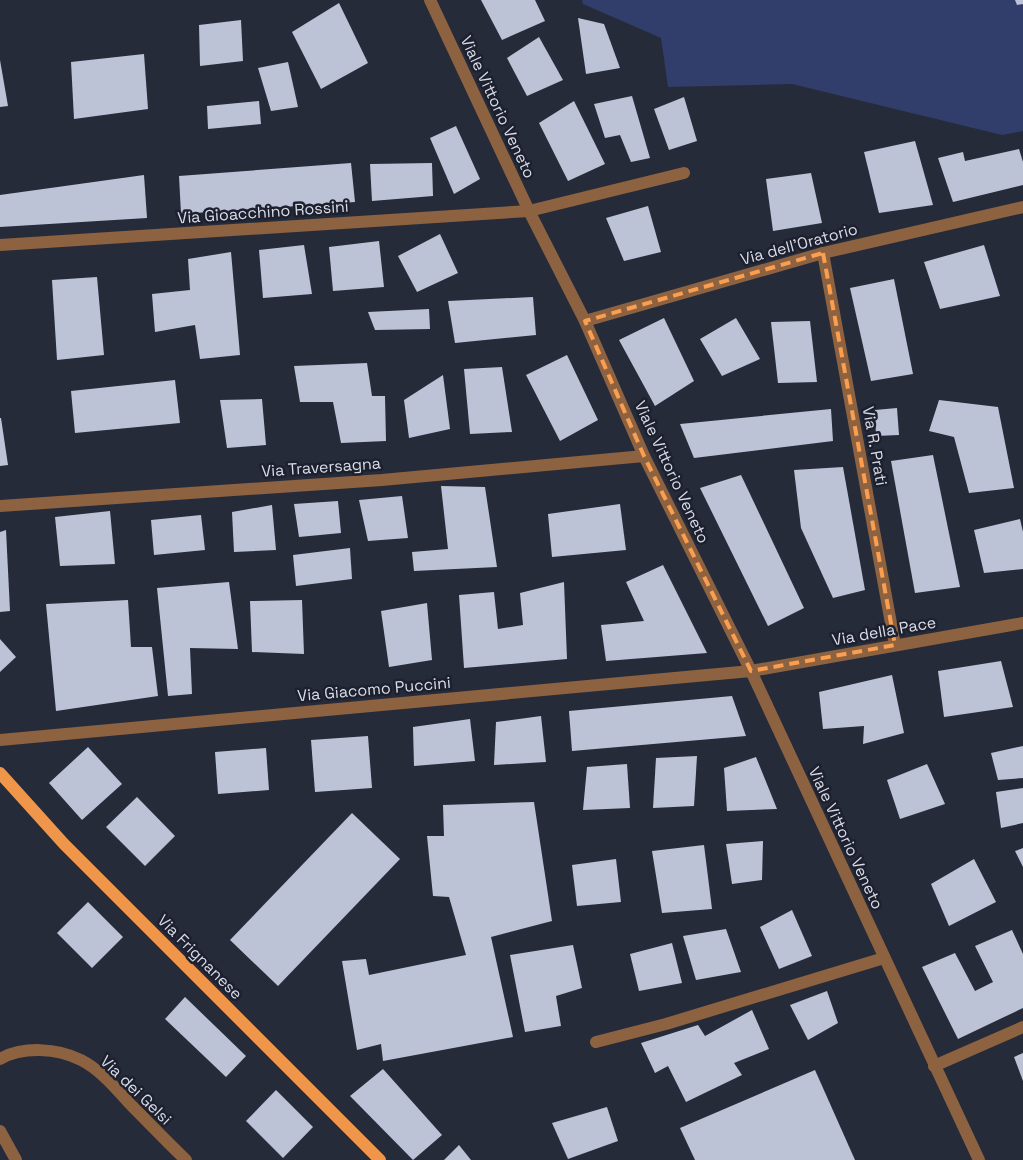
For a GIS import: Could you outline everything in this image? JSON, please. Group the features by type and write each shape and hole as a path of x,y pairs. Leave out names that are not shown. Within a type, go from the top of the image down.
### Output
{"main road":[{"name":"Via Frignanese","path":"0,773 64,844 380,1160"}],"street":[{"name":"Viale Vittorio Veneto","path":"430,0 474,88 529,211 585,321 644,456 752,671 978,1160"},
{"name":"Via Gioacchino Rossini","path":"0,245 529,211 684,173"},
{"name":"Via dell'Oratorio","path":"585,321 823,252 1023,207"},
{"name":"Via R. Prati","path":"823,252 895,645"},
{"name":"Via Traversagna","path":"0,506 382,480 644,456"},
{"name":"Via della Pace","path":"752,671 1023,622"},
{"name":"Via Giacomo Puccini","path":"0,740 752,671"},
{"path":"596,1042 666,1024 884,958"},
{"path":"934,1066 1023,1027"},
{"name":"Via dei Gelsi","path":"0,1059 12,1052 48,1051 81,1060 105,1077 186,1160"},
{"path":"0,1132 16,1160"}],"highlighted area":[{"path":"823,253 895,645 751,671 644,456 585,321"}],"shaded area":[{"path":"582,0 1023,0 1023,131 1002,135 792,84 668,87 661,38 583,4"}],"building":[{"path":"481,0 535,0 545,21 502,40"},
{"path":"1015,0 1023,0 1023,4 1017,5"},
{"path":"339,3 368,63 321,89 292,32"},
{"path":"578,18 604,24 620,68 586,74"},
{"path":"241,20 243,61 200,66 199,25"},
{"path":"539,37 563,80 527,96 507,58"},
{"path":"144,54 148,109 74,119 71,62"},
{"path":"0,60 8,106 0,107"},
{"path":"288,62 298,107 271,111 258,68"},
{"path":"632,96 650,158 631,162 620,135 605,138 594,104"},
{"path":"684,97 697,141 669,150 654,109"},
{"path":"259,101 261,124 208,129 207,106"},
{"path":"574,101 605,164 568,181 539,123"},
{"path":"456,126 480,179 454,194 430,138"},
{"path":"915,141 933,205 879,213 864,152"},
{"path":"1019,149 1023,162 1023,185 953,202 938,158 963,152 965,161"},
{"path":"351,163 355,202 181,214 179,176"},
{"path":"432,163 433,196 372,201 370,164"},
{"path":"811,173 822,223 773,231 766,179"},
{"path":"144,175 147,218 0,227 0,195"},
{"path":"648,206 661,252 624,261 606,218"},
{"path":"440,234 458,273 417,292 398,256"},
{"path":"379,241 384,287 333,291 329,247"},
{"path":"304,245 312,294 263,298 259,250"},
{"path":"984,245 1000,296 940,309 924,262"},
{"path":"231,252 240,355 200,359 195,325 155,332 152,294 190,290 188,259"},
{"path":"97,277 104,355 57,360 52,280"},
{"path":"894,279 913,374 871,381 850,288"},
{"path":"533,297 536,335 455,343 448,301"},
{"path":"429,309 430,329 375,330 368,312"},
{"path":"664,318 694,381 655,406 619,340"},
{"path":"736,318 760,359 722,376 700,339"},
{"path":"810,321 817,382 778,383 771,322"},
{"path":"567,355 598,420 560,441 526,375"},
{"path":"367,363 372,396 385,396 386,441 341,443 333,402 300,402 294,366"},
{"path":"502,367 512,432 470,434 464,369"},
{"path":"443,375 450,429 409,438 404,400"},
{"path":"175,380 180,423 75,433 71,391"},
{"path":"262,399 266,445 227,448 220,400"},
{"path":"939,400 998,407 1014,488 969,493 954,437 929,431"},
{"path":"897,408 899,435 876,436 875,410"},
{"path":"831,409 833,441 694,458 680,424"},
{"path":"0,418 8,465 0,466"},
{"path":"933,455 960,587 915,593 891,461"},
{"path":"843,467 865,590 833,598 801,528 794,470"},
{"path":"741,475 804,608 768,626 700,488"},
{"path":"441,486 485,487 497,567 414,571 412,552 448,549"},
{"path":"402,496 408,538 368,541 359,500"},
{"path":"338,501 341,533 299,537 294,504"},
{"path":"620,504 626,550 552,557 548,514"},
{"path":"272,505 276,550 234,552 232,512"},
{"path":"110,511 115,564 60,566 55,517"},
{"path":"201,515 205,550 154,555 151,520"},
{"path":"1020,519 1023,532 1023,569 984,573 974,530"},
{"path":"6,530 10,611 0,612 0,532"},
{"path":"350,548 352,579 296,586 293,555"},
{"path":"663,565 707,653 606,661 601,625 644,621 626,582"},
{"path":"229,582 238,649 190,648 192,694 168,696 157,588"},
{"path":"564,582 567,659 464,668 459,595 494,592 498,629 523,625 520,593"},
{"path":"128,600 131,647 152,647 158,696 56,711 46,604"},
{"path":"302,600 304,654 252,652 250,601"},
{"path":"427,603 432,660 389,667 381,611"},
{"path":"0,639 16,657 0,672"},
{"path":"1001,661 1013,707 944,717 938,671"},
{"path":"892,675 904,733 863,744 864,726 823,729 819,692"},
{"path":"732,696 746,736 572,751 569,711"},
{"path":"541,716 546,762 494,765 496,722"},
{"path":"470,719 475,761 414,766 413,727"},
{"path":"368,736 372,788 315,792 311,740"},
{"path":"1023,746 1023,778 998,780 991,753"},
{"path":"88,747 122,784 82,820 49,783"},
{"path":"266,748 269,790 218,794 215,752"},
{"path":"697,756 694,806 653,808 656,758"},
{"path":"756,757 777,809 727,811 724,768"},
{"path":"627,764 630,808 583,810 587,767"},
{"path":"927,764 945,804 900,819 887,780"},
{"path":"1023,788 1023,823 1001,828 996,792"},
{"path":"137,797 175,836 145,866 106,827"},
{"path":"534,802 552,921 491,937 513,1037 383,1061 381,1044 357,1050 342,961 366,959 369,975 466,955 449,897 433,896 427,836 444,836 443,805"},
{"path":"352,813 400,859 278,986 230,940"},
{"path":"763,841 762,880 732,884 726,844"},
{"path":"704,845 712,909 662,913 652,851"},
{"path":"1023,848 1023,867 1015,851"},
{"path":"616,859 621,902 577,906 572,865"},
{"path":"974,859 996,902 949,926 931,884"},
{"path":"88,902 123,937 92,968 57,933"},
{"path":"792,910 812,956 779,969 760,927"},
{"path":"726,929 741,972 696,980 683,936"},
{"path":"1012,930 1023,954 1023,1008 958,1039 922,967 955,953 975,991 993,982 975,946"},
{"path":"672,943 682,983 639,991 630,954"},
{"path":"573,945 582,988 556,996 561,1026 525,1032 510,955"},
{"path":"827,991 838,1023 808,1040 790,1005"},
{"path":"185,997 246,1056 226,1077 165,1019"},
{"path":"752,1010 769,1049 734,1063 742,1075 686,1102 668,1066 655,1073 641,1043 698,1025 705,1036"},
{"path":"1023,1053 1023,1081 1014,1057"},
{"path":"383,1069 442,1135 413,1160 350,1096"},
{"path":"815,1070 855,1160 695,1160 680,1128"},
{"path":"276,1090 313,1127 283,1158 246,1121"},
{"path":"607,1107 618,1141 568,1159 552,1123"},
{"path":"459,1145 471,1160 444,1160"}]}
